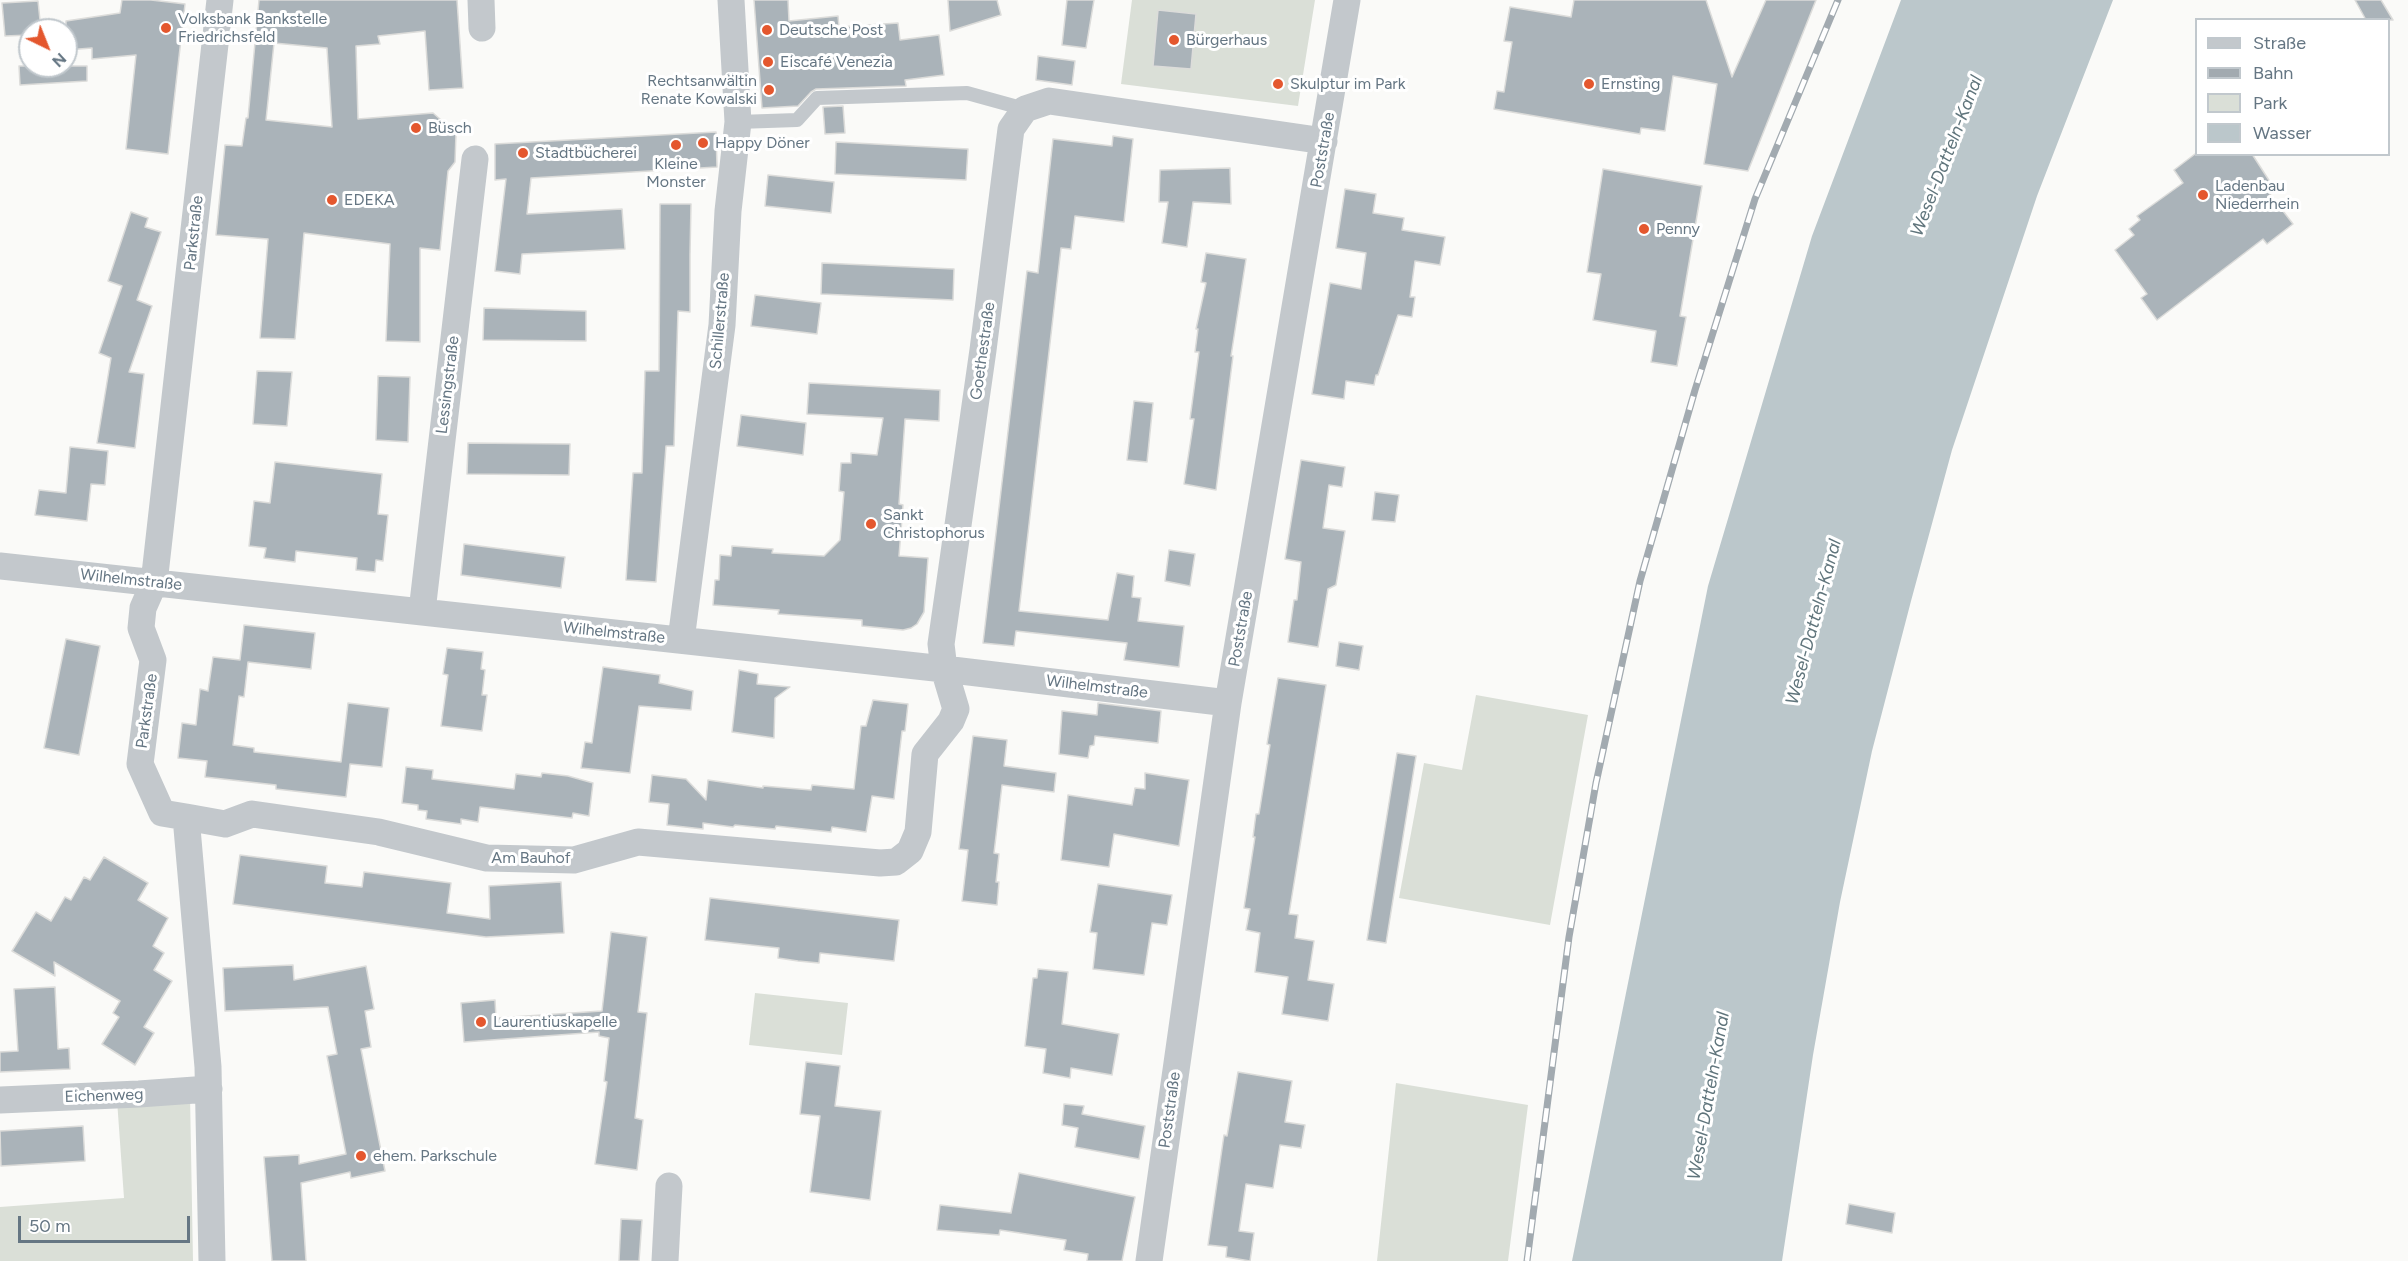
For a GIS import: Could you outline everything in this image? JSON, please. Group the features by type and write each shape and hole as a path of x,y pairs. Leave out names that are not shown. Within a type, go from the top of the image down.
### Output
{"street":[{"name":"Parkstraße","path":"186,818 162,813 140,764 153,660 141,628 143,608 154,583 220,0"},
{"path":"481,0 482,28"},
{"name":"Schillerstraße","path":"681,640 722,325 728,211 738,122 731,0"},
{"name":"Poststraße","path":"1149,1261 1228,703 1347,0"},
{"path":"1025,109 1049,101 1324,141"},
{"name":"Goethestraße","path":"880,864 896,862 909,851 918,832 924,754 951,721 956,709 944,669 941,644 984,350 1011,129 1025,109"},
{"name":"Lessingstraße","path":"422,611 475,159"},
{"name":"Wilhelmstraße","path":"0,566 944,669 1228,703"},
{"name":"Am Bauhof","path":"186,818 225,824 252,814 379,832 487,858 574,860 638,842 880,864"},
{"path":"186,818 209,1089 212,1261"},
{"name":"Eichenweg","path":"0,1100 209,1089"},
{"path":"665,1261 669,1186"}],"lane":[{"path":"738,122 797,120 817,98 967,93 1025,109"}],"green space":[{"path":"1132,0 1315,0 1298,106 1121,84"},
{"path":"1476,695 1588,715 1550,925 1399,898 1424,763 1462,770"},
{"path":"755,993 848,1003 842,1055 749,1045"},
{"path":"1396,1083 1528,1105 1508,1261 1377,1261"},
{"path":"190,1095 193,1261 0,1261 0,1207 124,1198 117,1100"}],"water":[{"name":"Wesel-Datteln-Kanal","path":"1901,0 2113,0 2037,196 1952,450 1911,601 1872,751 1840,902 1813,1055 1782,1261 1572,1261 1708,586 1812,236"}],"building":[{"path":"122,0 151,0 185,4 168,154 126,149 136,55 92,59 92,48 78,49 78,19 120,13"},
{"path":"259,0 457,0 463,88 429,90 425,31 378,36 380,44 356,46 358,119 433,113 456,133 455,162 448,171 440,250 420,248 420,342 386,341 390,244 304,233 295,339 260,338 268,239 216,235 225,145 242,146 246,118 248,118","holes":["274,43 327,48 332,127 266,120"]},
{"path":"754,0 788,0 789,21 838,16 839,27 898,23 900,40 939,35 944,75 905,80 906,86 816,89 798,106 762,108"},
{"path":"948,0 997,0 1001,15 950,31"},
{"path":"1067,0 1094,0 1086,48 1062,45"},
{"path":"1574,0 1706,0 1732,77 1766,0 1816,0 1748,171 1704,164 1717,84 1673,76 1665,131 1641,128 1640,134 1494,109 1497,91 1504,92 1512,42 1504,41 1510,7 1571,17"},
{"path":"2355,0 2381,0 2393,20 2390,18 2365,18"},
{"path":"38,1 40,18 18,18 18,35 5,36 2,3"},
{"name":"Bürgerhaus","path":"1158,10 1196,14 1191,69 1153,66"},
{"path":"1038,56 1075,61 1072,85 1036,80"},
{"path":"78,66 87,66 87,81 20,85 20,78 78,78"},
{"path":"843,106 845,133 825,134 823,107"},
{"path":"716,132 717,167 531,178 527,214 622,209 625,249 522,254 520,274 495,271 506,179 495,180 495,144"},
{"path":"1113,136 1133,139 1124,222 1075,216 1071,249 1061,248 1019,611 1108,620 1117,573 1134,576 1132,597 1141,598 1138,621 1184,626 1179,667 1124,660 1127,643 1016,631 1014,646 983,643 1027,271 1038,273 1053,139 1112,146"},
{"path":"836,142 968,149 966,180 835,174"},
{"path":"2195,154 2195,156 2253,156 2272,185 2266,189 2293,224 2267,244 2263,239 2157,320 2141,298 2147,294 2115,250 2134,235 2129,229 2140,220 2137,216 2183,183 2174,170"},
{"path":"1230,168 1231,204 1193,202 1187,247 1162,243 1168,202 1159,202 1160,170"},
{"name":"Penny","path":"1603,169 1702,186 1680,316 1686,317 1677,366 1651,362 1656,331 1593,320 1601,274 1587,272"},
{"path":"768,175 834,182 831,213 765,206"},
{"path":"1345,189 1376,194 1373,213 1404,218 1402,230 1445,237 1440,265 1415,261 1410,297 1415,297 1412,317 1398,315 1374,385 1346,381 1344,399 1312,394 1330,283 1361,289 1366,253 1336,248"},
{"path":"660,204 691,204 690,312 678,311 674,446 666,446 656,582 626,580 633,473 642,473 645,371 659,371"},
{"path":"131,212 148,218 145,227 161,232 137,300 152,306 129,372 144,374 135,448 97,443 111,358 99,353 122,286 108,281"},
{"path":"1206,253 1246,259 1231,356 1233,356 1216,490 1184,484 1194,419 1190,419 1199,352 1195,352 1198,329 1196,329 1206,283 1201,282"},
{"path":"822,263 954,269 953,300 821,294"},
{"path":"755,295 821,303 817,334 751,326"},
{"path":"484,308 586,311 586,341 483,340"},
{"path":"257,371 292,372 287,426 253,424"},
{"path":"378,376 410,377 408,442 376,440"},
{"name":"Sankt Christophorus","path":"809,383 940,390 939,421 905,419 899,504 903,505 899,556 928,558 924,612 917,624 911,628 903,630 862,626 862,620 778,614 779,610 713,605 715,580 719,580 720,555 731,556 732,546 773,549 772,553 824,556 840,540 844,492 839,491 841,463 851,463 851,453 877,455 883,418 807,414"},
{"path":"1134,401 1153,403 1147,462 1127,460"},
{"path":"741,415 806,423 803,455 737,446"},
{"path":"468,443 570,444 569,475 467,474"},
{"path":"70,447 108,451 105,485 91,484 87,521 35,515 39,490 66,493"},
{"path":"1301,460 1345,467 1342,487 1329,485 1323,528 1345,531 1336,585 1328,589 1318,647 1288,642 1294,600 1297,600 1301,562 1285,559"},
{"path":"275,462 382,474 378,514 388,515 383,561 376,560 375,572 356,570 357,558 296,551 295,562 264,558 266,548 249,546 254,501 270,503"},
{"path":"1375,492 1399,495 1395,522 1372,520"},
{"path":"464,544 565,557 561,588 461,575"},
{"path":"1169,550 1195,554 1190,586 1165,581"},
{"path":"244,625 315,633 311,669 248,662 244,697 239,696 233,745 254,748 254,752 341,762 348,703 389,708 382,767 350,764 346,797 276,789 276,785 205,777 207,761 178,758 182,723 196,725 200,689 208,691 213,657 240,660"},
{"path":"66,639 100,646 79,755 44,748"},
{"path":"1339,642 1363,646 1359,670 1336,666"},
{"path":"447,648 483,652 481,669 485,670 482,695 487,695 482,731 441,726 448,675 443,674"},
{"path":"603,667 660,675 659,683 693,691 691,710 639,706 630,773 581,768 585,742 592,743"},
{"path":"739,670 758,674 757,684 790,687 775,698 774,738 732,732"},
{"path":"1278,678 1326,685 1289,914 1298,915 1295,938 1314,941 1308,980 1334,984 1328,1021 1282,1014 1288,977 1255,972 1260,933 1246,930 1250,909 1244,908 1255,837 1253,837 1270,745 1267,744"},
{"path":"873,700 908,704 905,731 902,731 894,799 872,796 866,832 832,827 831,832 776,826 775,829 703,823 703,829 667,825 669,804 649,802 652,775 686,779 706,800 708,780 763,788 763,786 811,790 812,785 854,789 861,726 866,726"},
{"path":"1098,703 1161,711 1158,743 1095,736 1088,758 1059,754 1062,711 1097,715"},
{"path":"973,736 1007,740 1004,766 1056,773 1054,792 1002,785 994,853 999,854 996,882 999,882 997,905 962,901 968,850 959,849"},
{"path":"1397,753 1416,756 1386,943 1367,940"},
{"path":"406,767 433,770 432,779 514,789 516,774 541,777 542,773 568,776 593,783 589,816 573,813 572,818 480,807 478,822 461,819 461,824 426,819 427,811 418,810 418,805 402,803"},
{"path":"1145,773 1189,780 1179,846 1114,834 1109,867 1061,860 1068,795 1132,805 1135,788 1145,789"},
{"path":"240,855 327,866 325,883 362,887 364,872 451,883 447,913 490,919 489,886 561,882 564,933 486,937 233,904"},
{"path":"104,857 148,883 138,900 168,918 153,946 164,953 154,970 172,981 144,1027 154,1033 135,1065 102,1044 119,1017 113,1013 120,1001 54,962 55,976 12,951 36,912 51,921 65,897 71,900 84,877 90,880"},
{"path":"1098,884 1172,895 1167,925 1152,923 1144,975 1093,969 1097,933 1090,932"},
{"path":"710,898 899,920 894,961 820,953 819,963 798,961 778,958 779,948 705,940"},
{"path":"611,932 647,937 638,1012 647,1013 635,1118 643,1120 637,1170 595,1164 607,1082 604,1081 609,1038 599,1036 599,1032 464,1042 461,1003 495,1000 496,1018 602,1011"},
{"path":"293,965 294,980 366,966 374,1009 365,1011 371,1047 361,1049 385,1171 351,1178 350,1172 301,1183 306,1261 272,1261 264,1157 299,1155 299,1164 346,1154 327,1056 337,1054 328,1007 225,1011 223,968"},
{"path":"1038,969 1068,972 1062,1024 1119,1034 1112,1075 1071,1068 1070,1078 1043,1073 1046,1049 1025,1046 1033,978 1037,978"},
{"path":"55,987 58,1049 69,1048 70,1069 0,1072 0,1052 18,1051 14,989"},
{"path":"806,1062 840,1066 835,1106 881,1111 870,1200 810,1192 820,1116 800,1114"},
{"path":"1238,1072 1292,1081 1285,1122 1305,1125 1301,1148 1280,1145 1273,1188 1246,1184 1239,1231 1254,1233 1250,1261 1226,1257 1227,1247 1208,1245 1224,1135 1227,1136"},
{"path":"1064,1104 1084,1106 1082,1114 1145,1126 1139,1159 1075,1147 1078,1128 1062,1125"},
{"path":"83,1126 85,1161 1,1166 0,1131"},
{"path":"1019,1173 1135,1197 1122,1261 1087,1261 1088,1254 1064,1250 1066,1240 1000,1230 999,1235 937,1230 940,1205 1011,1213"},
{"path":"1849,1204 1895,1213 1892,1233 1846,1224"},
{"path":"621,1219 642,1220 639,1261 619,1261"}],"railway":[{"path":"1527,1261 1569,937 1596,783 1640,581 1695,390 1755,199 1838,0"}],"place":[{"name":"Volksbank Bankstelle Friedrichsfeld","path":"166,28"},
{"name":"Deutsche Post","path":"767,30"},
{"name":"Bürgerhaus","path":"1174,40"},
{"name":"Eiscafé Venezia","path":"768,62"},
{"name":"Skulptur im Park","path":"1278,84"},
{"name":"Ernsting","path":"1589,84"},
{"name":"Rechtsanwältin Renate Kowalski","path":"769,90"},
{"name":"Büsch","path":"416,128"},
{"name":"Happy Döner","path":"703,143"},
{"name":"Kleine Monster","path":"676,145"},
{"name":"Stadtbücherei","path":"523,153"},
{"name":"Ladenbau Niederrhein","path":"2203,195"},
{"name":"EDEKA","path":"332,200"},
{"name":"Penny","path":"1644,229"},
{"name":"Sankt Christophorus","path":"871,524"},
{"name":"Laurentiuskapelle","path":"481,1022"},
{"name":"ehem. Parkschule","path":"361,1156"}]}
